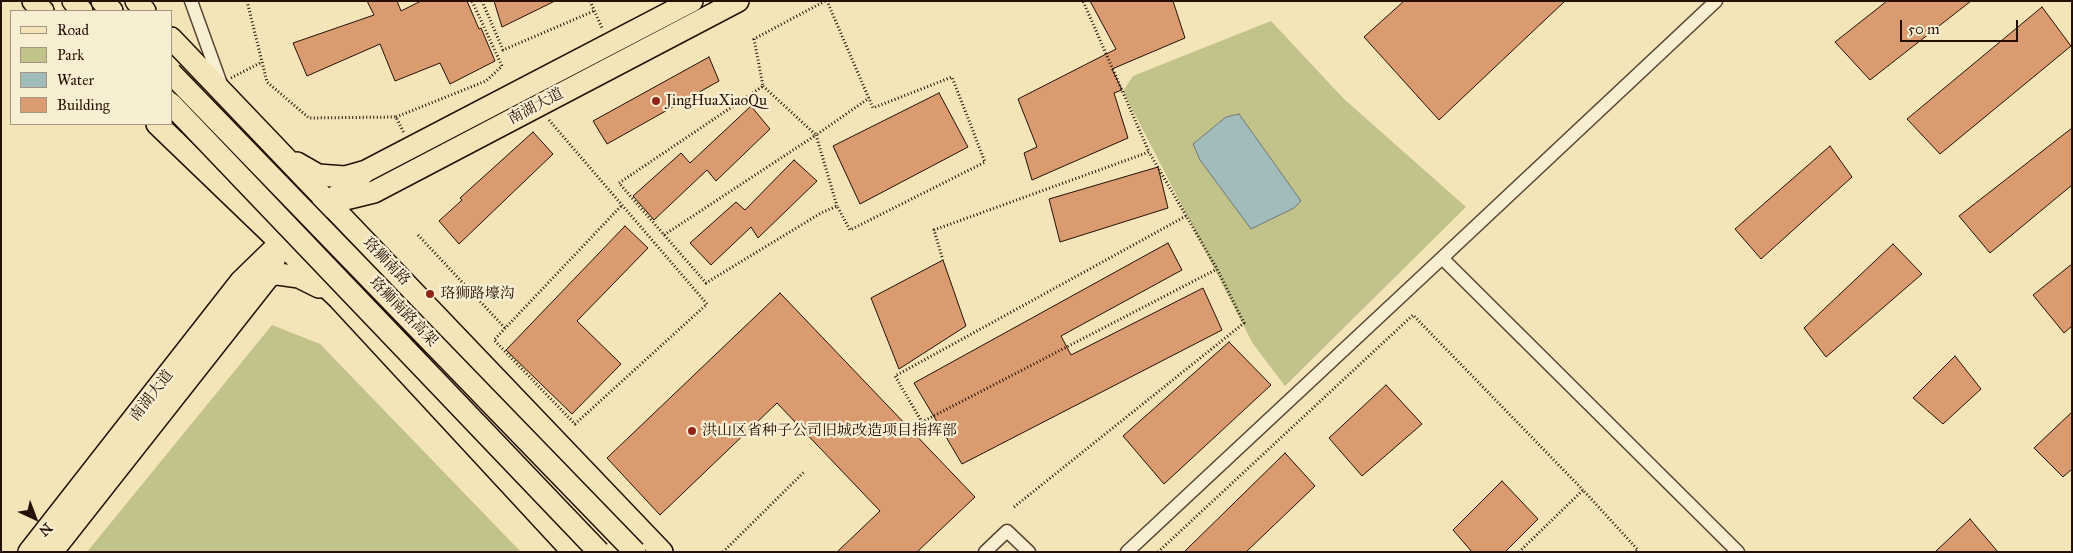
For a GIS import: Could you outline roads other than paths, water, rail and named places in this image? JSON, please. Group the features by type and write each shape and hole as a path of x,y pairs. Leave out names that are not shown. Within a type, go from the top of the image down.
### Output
{"main road":[{"path":"33,1 42,10"},
{"path":"102,1 111,10"},
{"name":"南湖大道","path":"29,552 241,281 279,244 366,171 692,1"},
{"name":"南湖大道","path":"330,203 374,192 738,1"},
{"name":"珞狮南路","path":"172,39 223,88 286,157 662,552"},
{"name":"珞狮南路高架","path":"172,73 635,552"},
{"name":"珞狮南路高架","path":"172,105 599,552"},
{"path":"158,125 279,244 339,299 572,552"},
{"path":"286,157 318,175 345,176 366,171"},
{"path":"366,241 357,224 356,215 360,205 374,192"},
{"name":"南湖大道","path":"52,552 270,275 279,244"},
{"path":"270,275 278,274 299,277 339,299"}],"street":[{"path":"191,1 223,88"},
{"path":"1127,552 1716,1"},
{"path":"1442,258 1738,552"},
{"path":"985,552 1007,531 1029,552"}],"water":[{"path":"1239,114 1301,201 1294,208 1251,229 1200,160 1193,144 1226,117"}],"place":[{"name":"JingHuaXiaoQu","path":"656,101"},
{"name":"珞狮路壕沟","path":"430,294"},
{"name":"洪山区省种子公司旧城改造项目指挥部","path":"692,431"}]}
